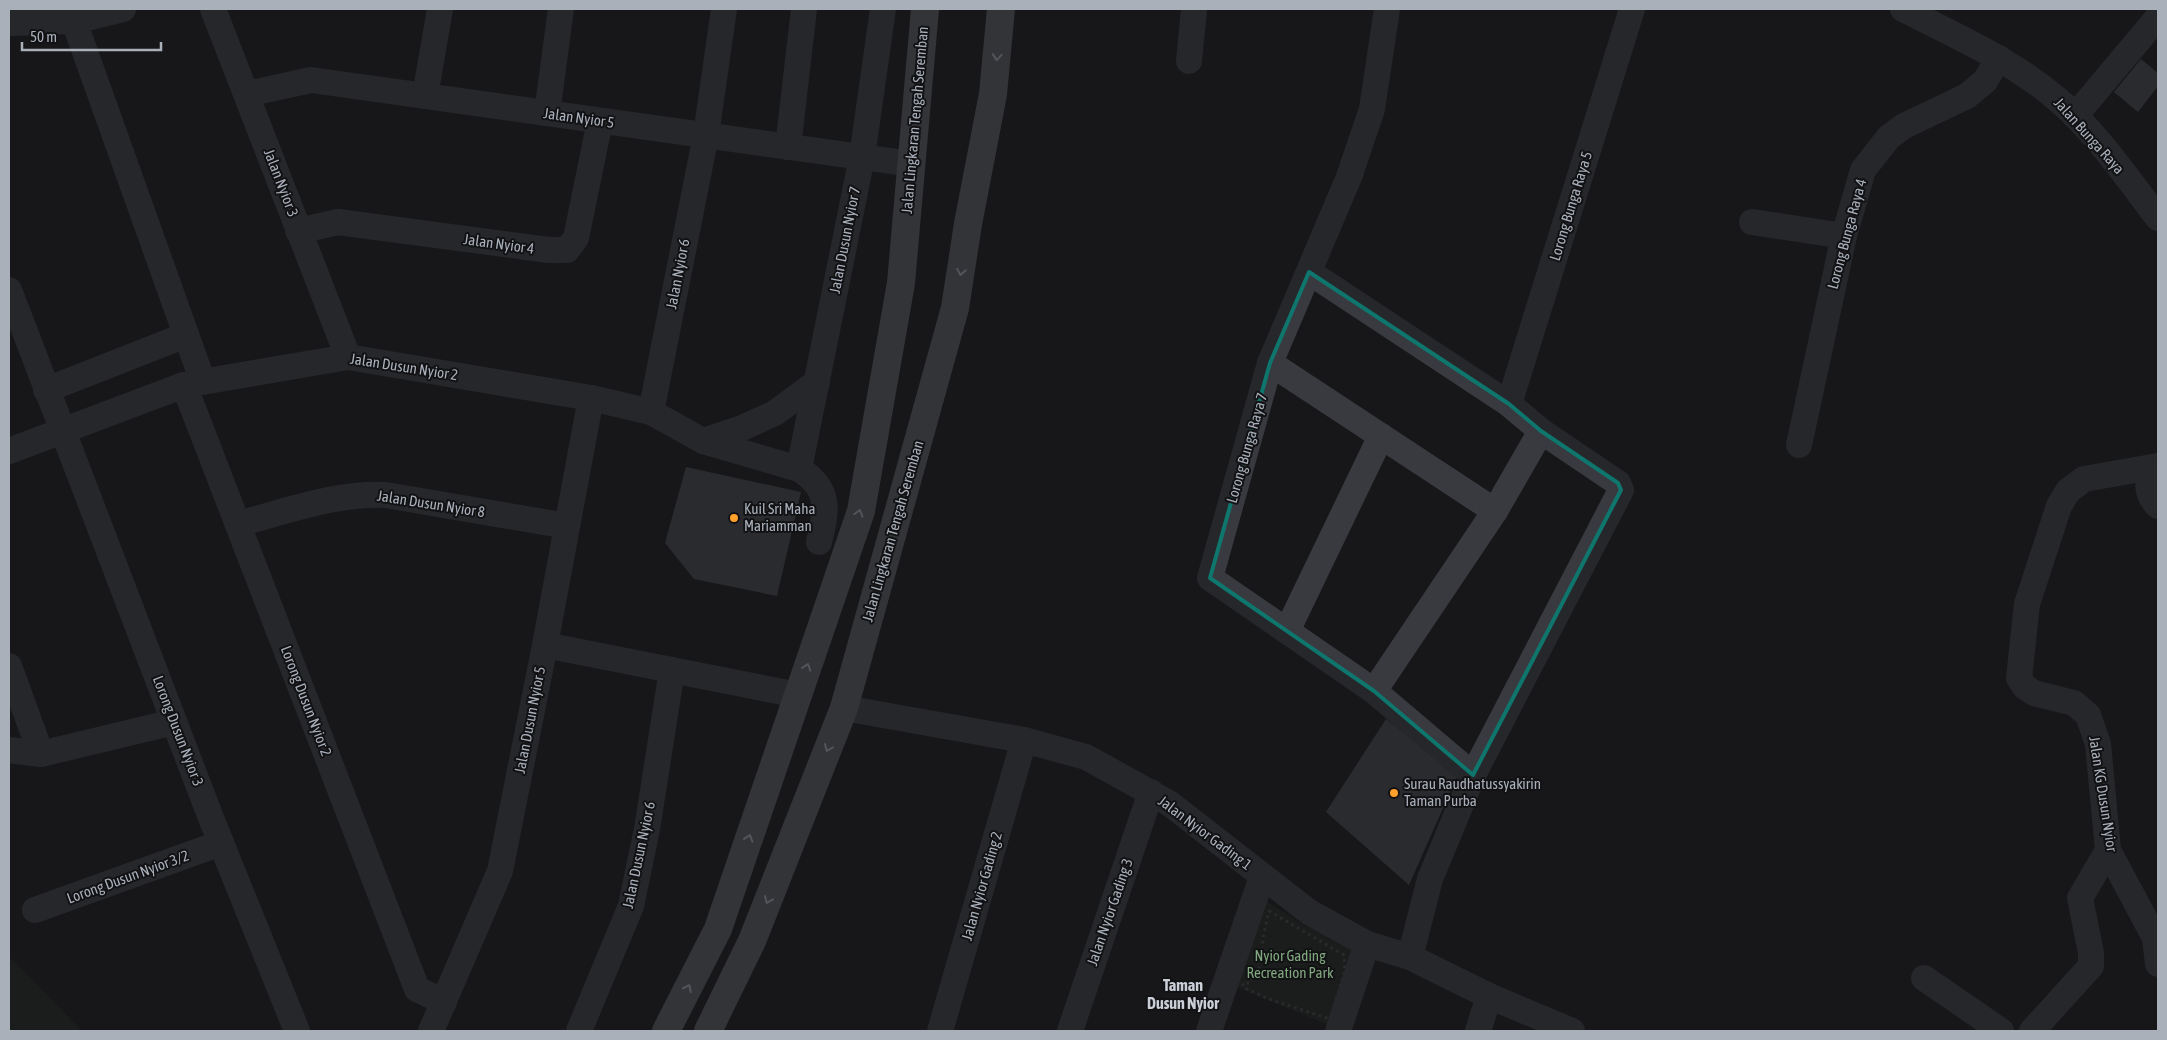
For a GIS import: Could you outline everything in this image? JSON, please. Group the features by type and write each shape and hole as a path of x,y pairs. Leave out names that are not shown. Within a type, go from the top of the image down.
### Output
{"main road":[{"name":"Jalan Lingkaran Tengah Seremban","path":"666,1031 718,929 861,511 901,283 925,9"},
{"name":"Jalan Lingkaran Tengah Seremban","path":"708,1031 752,941 844,708 955,308 968,224 994,94 1001,9"}],"street":[{"path":"9,22 74,21 123,9"},
{"name":"Jalan Nyior 3","path":"213,9 348,357"},
{"path":"425,96 440,9"},
{"path":"547,113 561,9"},
{"name":"Jalan Nyior 6","path":"651,412 706,135 724,9"},
{"path":"788,147 804,9"},
{"name":"Jalan Dusun Nyior 7","path":"799,469 862,157 883,9"},
{"path":"1189,61 1194,9"},
{"name":"Lorong Bunga Raya 7","path":"1387,9 1372,109 1349,178 1270,362 1210,578 1374,691 1473,775"},
{"name":"Lorong Bunga Raya 5","path":"1509,404 1632,9"},
{"name":"Jalan Bunga Raya","path":"1903,9 1999,58 2028,77 2075,116 2158,218"},
{"path":"2075,116 2158,18"},
{"name":"Lorong Dusun Nyior 2","path":"74,21 186,335 194,383 238,524 417,989 444,1002"},
{"name":"Lorong Bunga Raya 4","path":"1799,445 1844,236 1863,170 1889,137 1904,126 1967,96 1985,81 1999,58"},
{"name":"Jalan Nyior 5","path":"247,94 311,80 912,164"},
{"name":"Jalan Nyior 4","path":"298,230 338,222 548,250 567,250 576,238 600,121"},
{"path":"1752,222 1844,236"},
{"path":"1309,272 1509,404 1541,432 1618,483 1621,490 1473,775 1430,879 1410,957"},
{"name":"Lorong Dusun Nyior 3","path":"9,290 61,431 221,843 297,1031"},
{"path":"46,390 186,335"},
{"name":"Jalan Dusun Nyior 2","path":"9,451 194,383 348,357 591,398 651,412 702,441 799,469"},
{"path":"1270,362 1496,511"},
{"path":"702,441 742,428 775,413 817,382"},
{"name":"Jalan Dusun Nyior 5","path":"431,1031 500,871 591,398"},
{"path":"1374,691 1496,511 1541,432"},
{"path":"1287,631 1381,436"},
{"name":"Jalan KG Dusun Nyior","path":"2158,466 2084,479 2068,491 2059,506 2027,604 2019,678 2025,687 2034,693 2074,703 2088,715 2098,744 2108,850 2154,938 2158,964"},
{"path":"799,469 811,476 822,493 826,514 819,542"},
{"path":"2158,470 2150,474 2147,485 2152,500 2158,506"},
{"name":"Jalan Dusun Nyior 8","path":"238,524 330,499 362,494 386,495 567,526"},
{"path":"545,645 798,695"},
{"path":"9,666 42,754"},
{"name":"Jalan Dusun Nyior 6","path":"579,1031 630,906 646,829 672,670"},
{"name":"Jalan Nyior Gading 1","path":"844,708 1024,740 1086,757 1169,803 1309,912 1367,944 1410,957 1489,996 1572,1031"},
{"path":"9,750 42,754 174,722"},
{"name":"Jalan Nyior Gading 2","path":"940,1031 1024,740"},
{"name":"Jalan Nyior Gading 3","path":"1070,1031 1150,792"},
{"name":"Lorong Dusun Nyior 3/2","path":"35,910 221,843"},
{"path":"2032,1031 2091,966 2091,953 2080,898 2108,850"},
{"path":"1209,1031 1262,877"},
{"path":"1338,1031 1367,944"},
{"path":"1924,978 2001,1031"},
{"path":"1478,1031 1489,996"}],"path":[{"path":"1269,911 1344,955 1345,970 1330,1019 1271,1000 1243,987 1243,983 1248,982 1259,969 1269,911"}],"highlighted area":[{"path":"1309,272 1509,404 1541,431 1618,483 1621,490 1473,775 1374,691 1210,578 1270,363"}],"green space":[{"name":"Nyior Gading Recreation Park","path":"1263,899 1299,922 1359,953 1333,1027 1234,986"},
{"path":"12,959 82,1031 9,1031 9,961"}],"building":[{"path":"2141,59 2158,73 2158,86 2138,112 2114,92"},
{"name":"Kuil Sri Maha Mariamman","path":"686,467 801,492 777,596 694,579 665,543"},
{"name":"Surau Raudhatussyakirin Taman Purba","path":"1386,719 1458,774 1409,885 1326,812"}],"place":[{"name":"Kuil Sri Maha Mariamman","path":"734,518"},
{"name":"Surau Raudhatussyakirin Taman Purba","path":"1394,793"}],"district":[{"name":"Taman Dusun Nyior","path":"1183,994"}]}
